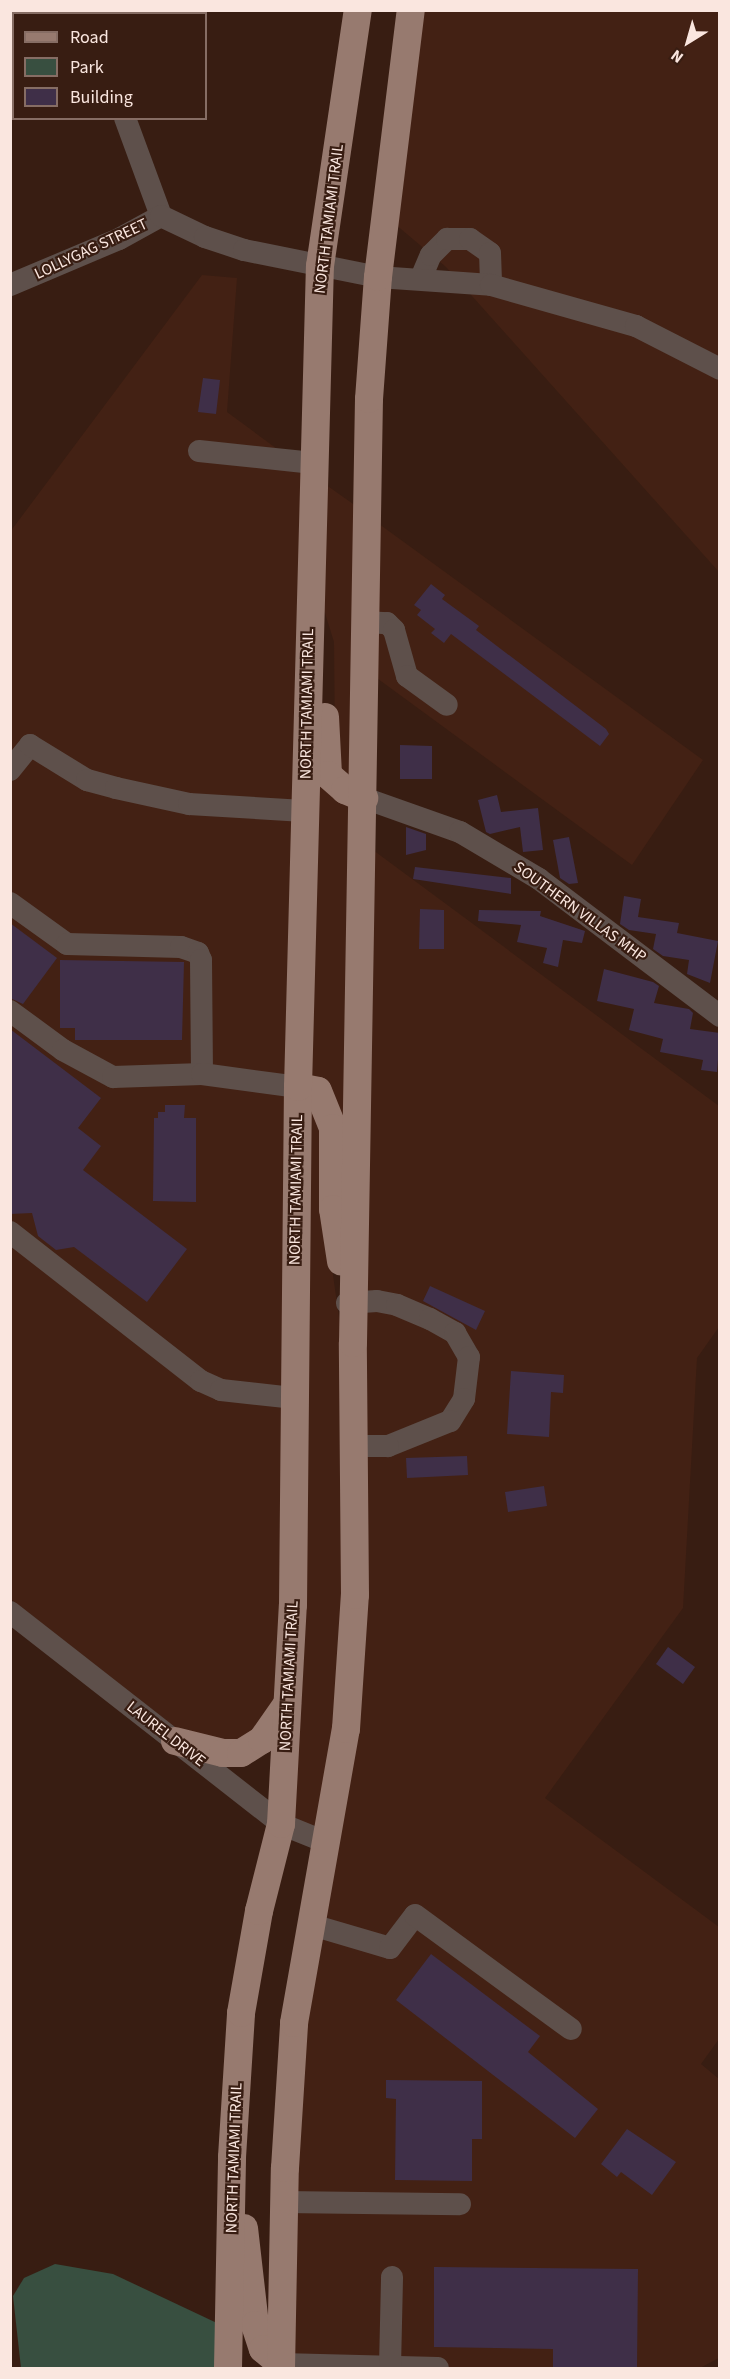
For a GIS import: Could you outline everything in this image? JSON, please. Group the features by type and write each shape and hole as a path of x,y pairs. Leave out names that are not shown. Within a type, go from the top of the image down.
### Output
{"main road":[{"name":"NORTH TAMIAMI TRAIL","path":"228,2368 232,2157 241,2013 259,1911 280,1824 294,1605 293,1398 298,1087 309,597 320,266 358,10"},
{"path":"281,2366 284,2202 294,2023 328,1843 346,1729 355,1595 353,1343 350,1303 364,798 369,399 378,277 411,10"},
{"path":"309,597 324,644 328,776 345,790 364,798"},
{"path":"298,1087 318,1091 333,1128 333,1209 350,1303"},
{"path":"175,1741 223,1753 241,1753 262,1740 287,1704"},
{"path":"232,2157 250,2259 255,2325 263,2349 281,2366"}],"street":[{"path":"126,120 160,216"},
{"name":"LOLLYGAG STREET","path":"10,285 119,239 160,216 224,244 320,266 378,277 421,278 491,285 636,326 720,369"},
{"path":"421,278 431,255 447,239 470,238 490,254 491,285"},
{"path":"199,451 313,464"},
{"path":"365,622 387,623 394,630 407,676 447,705"},
{"path":"10,770 30,745 87,780 116,788 189,804 304,811"},
{"name":"SOUTHERN VILLAS MHP","path":"364,798 460,832 539,879 720,1016"},
{"path":"10,903 67,944 181,947 198,953 201,960 202,1074"},
{"path":"10,1011 63,1050 113,1077 202,1074 298,1087"},
{"path":"10,1232 201,1382 221,1390 293,1398"},
{"path":"350,1303 397,1305 455,1333 469,1357 470,1376 460,1410 450,1420 388,1446 354,1446"},
{"name":"LAUREL DRIVE","path":"10,1612 280,1824 328,1843"},
{"path":"312,1926 390,1948 415,1915 571,2029"},
{"path":"284,2202 460,2204"},
{"path":"390,2368 392,2277"},
{"path":"281,2366 438,2368"}],"shaded area":[{"path":"421,11 719,11 719,572 446,267 395,224"},
{"path":"202,275 237,278 227,412 303,468 277,1701 256,1733 239,1743 180,1731 11,1599 10,532"},
{"path":"322,482 356,506 354,783 345,778 335,750 334,642 319,594"},
{"path":"375,521 703,760 632,865 374,676"},
{"path":"316,756 354,805 346,1224 308,1079"},
{"path":"373,850 719,1106 719,1327 697,1358 683,1608 545,1798 719,1927 719,2039 701,2064 719,2079 719,2358 700,2368 291,2368 304,2023 337,1845 363,1351"},
{"path":"308,1100 323,1131 324,1212 343,1345 345,1596 336,1729 320,1829 292,1817"}],"green space":[{"path":"55,2264 113,2274 219,2324 219,2368 21,2368 13,2296 24,2278"}],"building":[{"path":"203,378 220,380 216,414 198,412"},
{"path":"431,584 445,595 442,599 479,626 476,630 606,729 609,734 600,746 451,634 444,643 431,633 435,629 417,615 421,610 414,605"},
{"path":"400,745 432,746 432,779 400,779"},
{"path":"497,795 501,812 538,808 543,850 523,852 520,827 490,834 486,832 478,800"},
{"path":"406,827 426,834 426,850 406,855"},
{"path":"569,837 578,883 569,884 560,878 553,840"},
{"path":"415,867 511,878 511,894 413,879"},
{"path":"624,896 641,899 638,917 679,923 677,933 718,941 710,983 687,974 689,960 663,956 653,949 656,934 629,930 620,924"},
{"path":"420,909 444,910 444,949 419,949"},
{"path":"479,910 541,911 540,916 585,931 582,943 563,940 558,967 543,963 547,948 517,942 521,925 478,921"},
{"path":"10,923 57,958 23,1004 10,998"},
{"path":"60,960 184,962 182,1040 75,1040 75,1028 60,1028"},
{"path":"604,969 653,982 659,986 654,1003 689,1009 693,1013 690,1029 720,1033 717,1072 701,1070 703,1060 660,1052 663,1039 629,1030 634,1009 597,1001"},
{"path":"10,1029 101,1098 78,1128 101,1146 83,1170 187,1249 147,1302 74,1247 56,1250 38,1236 32,1213 10,1214"},
{"path":"165,1105 185,1105 184,1118 196,1118 196,1202 153,1201 154,1118 158,1118 158,1112 165,1112"},
{"path":"430,1286 485,1311 476,1330 423,1301"},
{"path":"511,1371 564,1375 563,1393 551,1392 549,1437 507,1434"},
{"path":"467,1456 468,1475 407,1478 406,1458"},
{"path":"544,1486 547,1506 508,1512 505,1492"},
{"path":"668,1647 695,1667 683,1684 656,1664"},
{"path":"431,1954 540,2036 528,2052 598,2109 575,2138 396,2000"},
{"path":"386,2080 482,2081 482,2139 472,2139 472,2181 395,2180 396,2099 386,2098"},
{"path":"627,2129 676,2162 652,2195 621,2172 617,2177 601,2164"},
{"path":"434,2267 638,2269 637,2368 553,2368 553,2349 434,2347"}]}
